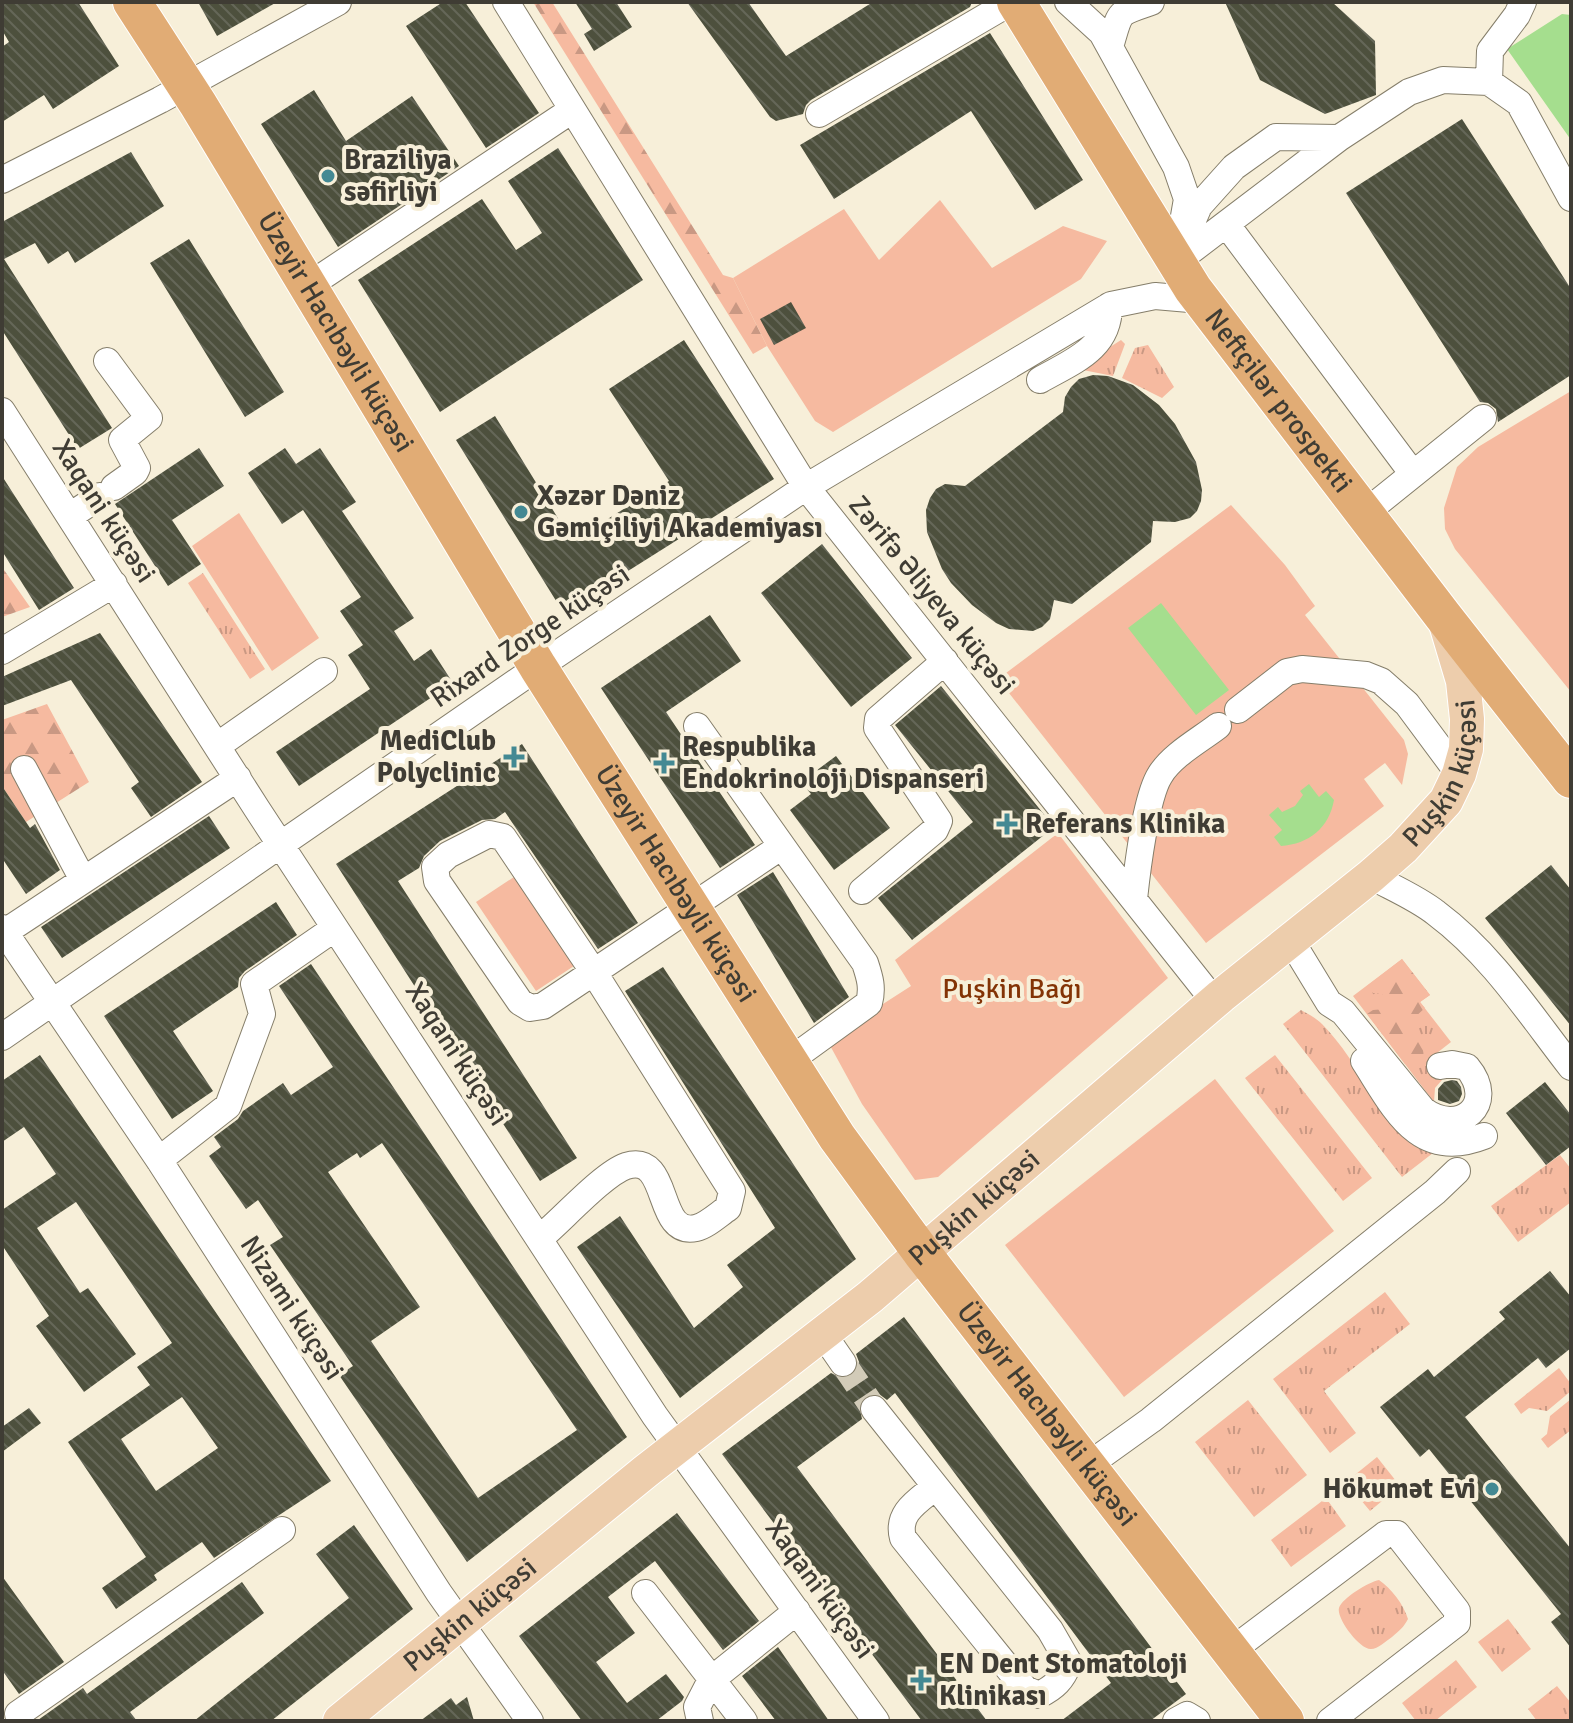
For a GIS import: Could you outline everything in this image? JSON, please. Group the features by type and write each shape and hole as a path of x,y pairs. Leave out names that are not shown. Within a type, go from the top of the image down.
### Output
{"highway":[{"name":"Üzeyir Hacıbəyli küçəsi","path":"132,2 538,667 837,1137 922,1253 1285,1721"},
{"name":"Neftçilər prospekti","path":"1013,2 1201,300 1571,779"}],"main road":[{"name":"Puşkin küçəsi","path":"340,1721 922,1253 1215,1002 1403,848 1446,801 1459,774 1466,749 1463,681 1443,616"}],"street":[{"path":"2,180 185,86 338,2"},
{"name":"Zərifə Əliyeva küçəsi","path":"506,2 806,487 1215,1002"},
{"path":"819,114 1013,2"},
{"path":"1068,2 1102,33 1176,167 1187,199 1176,262"},
{"path":"1110,47 1121,14 1151,2"},
{"path":"1489,82 1490,51 1523,2"},
{"path":"1176,262 1339,138 1409,92 1443,80 1489,82 1519,103 1571,198"},
{"path":"308,286 572,110"},
{"path":"1176,262 1199,206 1234,167 1276,137 1339,138"},
{"path":"1227,225 1413,474"},
{"name":"Rixard Zorge küçəsi","path":"2,1037 538,667 806,487 1109,306 1155,296 1201,300"},
{"path":"1040,380 1101,341 1109,321 1109,306"},
{"path":"70,516 135,472 137,468 122,440 149,418 107,361"},
{"name":"Xaqani küçəsi","path":"2,411 281,846 677,1448 876,1721"},
{"path":"1365,513 1483,418"},
{"path":"5,644 114,584"},
{"path":"862,891 935,830 939,821 877,728 878,719 945,661"},
{"path":"1134,899 1139,855 1157,778 1287,672 1302,669 1366,675 1381,681 1407,704 1459,774"},
{"path":"217,746 324,671"},
{"path":"697,726 865,963 873,990 869,1003 789,1061"},
{"path":"24,769 83,880"},
{"path":"5,937 83,880 238,778"},
{"path":"540,1238 610,1175 628,1165 643,1166 654,1173 673,1220 681,1227 697,1228 728,1208 732,1191 593,971 503,837 489,834 448,855 435,867 437,881 520,1002 530,1008 543,1006 593,971 782,846"},
{"path":"1371,876 1434,911 1464,935 1491,964 1571,1067"},
{"path":"159,1160 228,1106 262,1014 254,984 335,928"},
{"name":"Nizami küçəsi","path":"5,937 53,1002 159,1160 439,1593 530,1721"},
{"path":"1290,939 1335,1017 1400,1117 1418,1134 1437,1142 1466,1143 1484,1136"},
{"path":"1329,1003 1343,1012 1423,1110 1436,1120 1456,1121 1467,1116 1475,1107 1480,1094 1477,1080 1467,1067 1452,1064 1440,1066"},
{"path":"1087,1466 1151,1420 1435,1192 1457,1171"},
{"path":"823,1334 843,1363"},
{"path":"874,1409 1050,1630 1069,1663 1055,1687 1039,1695 1025,1689 1011,1675 928,1565 903,1538 900,1527 905,1512 935,1487"},
{"path":"18,1714 282,1530"},
{"path":"1231,1651 1386,1534 1397,1534 1457,1611 1457,1623 1330,1721"},
{"path":"645,1593 744,1721"},
{"path":"700,1721 697,1707 711,1680 797,1611"},
{"path":"1176,1721 1187,1715 1197,1721"}],"green space":[{"path":"533,2 552,2 723,275 733,278 767,346 753,354"},
{"path":"940,200 992,268 1063,226 1107,241 1081,279 833,432 815,421 767,346 733,278 844,209 879,260"},
{"path":"1121,340 1125,344 1113,376 1083,370 1082,365"},
{"path":"1148,345 1174,387 1162,398 1122,378 1135,348"},
{"path":"1571,391 1571,692 1455,549 1445,529 1444,508 1457,467 1478,447"},
{"path":"1231,505 1285,565 1315,606 1305,615 1404,740 1408,754 1402,785 1385,763 1364,779 1384,806 1206,943 998,679"},
{"path":"239,513 319,638 272,671 192,546"},
{"path":"2,567 30,607 2,617"},
{"path":"203,573 265,669 250,679 188,583"},
{"path":"47,704 89,782 26,822 2,786 2,720"},
{"name":"Puşkin Bağı","path":"1058,833 1168,978 938,1177 915,1180 862,1104 827,1040 911,986 895,960"},
{"path":"520,873 580,962 536,991 476,902"},
{"path":"1402,959 1430,995 1420,1002 1451,1042 1428,1060 1442,1080 1435,1088 1434,1102 1353,996"},
{"path":"1402,959 1430,995 1420,1002 1425,1008 1415,1017 1423,1048 1421,1061 1416,1064 1405,1064 1367,1014 1390,1005 1388,995 1373,993 1367,986"},
{"path":"1301,1010 1320,1022 1336,1039 1400,1128 1433,1153 1402,1177 1283,1024"},
{"path":"1275,1055 1372,1178 1343,1201 1245,1078"},
{"path":"1215,1079 1334,1231 1124,1397 1005,1245"},
{"path":"1560,1155 1571,1169 1571,1202 1518,1242 1491,1206"},
{"path":"1385,1292 1410,1324 1324,1391 1356,1433 1330,1453 1273,1379"},
{"path":"1559,1368 1571,1384 1571,1391 1547,1411 1529,1408 1521,1414 1514,1404"},
{"path":"1571,1399 1571,1430 1548,1448 1541,1439 1547,1434 1550,1416"},
{"path":"1248,1400 1307,1475 1254,1517 1195,1442"},
{"path":"1377,1457 1400,1486 1370,1511 1346,1482"},
{"path":"1326,1498 1346,1526 1291,1567 1271,1540"},
{"path":"1379,1580 1396,1597 1408,1619 1392,1637 1371,1649 1350,1633 1341,1619 1339,1608 1356,1591"},
{"path":"1508,1619 1531,1649 1502,1672 1478,1642"},
{"path":"1456,1660 1477,1687 1435,1721 1416,1721 1402,1703"},
{"path":"1557,1686 1571,1703 1571,1721 1537,1721 1528,1709"}],"shaded area":[{"path":"1562,14 1571,15 1571,140 1507,49"},
{"path":"1161,603 1229,690 1196,715 1128,628"},
{"path":"1309,784 1319,797 1326,791 1334,800 1328,819 1309,838 1281,846 1274,837 1282,830 1269,815 1278,807 1282,812 1295,806 1303,795 1300,791"}],"building":[{"path":"2,2 78,2 119,66 53,109 44,95 2,122 2,47 9,42 2,30"},
{"path":"198,2 277,2 217,36"},
{"path":"443,2 465,2 539,113 486,148 406,26"},
{"path":"575,2 616,2 632,27 594,51 584,34 592,29"},
{"path":"687,2 748,2 786,56 873,2 972,2 970,7 811,100 803,114 776,121 770,117"},
{"path":"1225,2 1332,2 1375,41 1376,95 1325,114 1260,80"},
{"path":"990,33 1083,180 1035,210 971,111 834,199 800,145"},
{"path":"314,90 346,141 412,96 459,166 338,247 261,124"},
{"path":"1462,119 1571,289 1571,375 1498,422 1496,409 1480,402 1346,193"},
{"path":"558,148 643,280 440,412 358,280 482,199 516,250 542,233 508,181"},
{"path":"131,152 164,206 75,263 68,251 48,264 35,243 4,259 112,428 78,449 2,330 2,222"},
{"path":"189,239 284,392 245,417 150,263"},
{"path":"791,302 806,328 774,345 760,319"},
{"path":"684,340 774,479 563,612 456,440 495,416 572,541 669,481 609,389"},
{"path":"1093,375 1108,376 1133,385 1159,405 1175,424 1196,462 1201,501 1190,518 1175,522 1153,521 1151,542 1072,604 1054,600 1050,619 1042,627 1033,631 1009,629 972,605 951,583 927,532 926,510 936,489 945,484 965,486 1063,412 1065,397 1071,387 1079,379"},
{"path":"199,448 224,486 172,520 201,564 168,586 115,504"},
{"path":"285,448 296,464 320,448 356,502 342,511 414,618 394,631 414,661 431,649 453,683 299,786 276,752 370,689 348,655 363,645 340,611 361,597 303,510 282,524 248,473"},
{"path":"2,476 74,588 39,610 2,551"},
{"path":"822,544 912,658 851,707 761,593"},
{"path":"710,615 741,661 666,712 755,845 720,868 601,688"},
{"path":"100,633 202,782 151,817 131,788 139,782 71,680 2,706 2,677"},
{"path":"941,686 1054,827 912,940 878,898 973,822 895,725"},
{"path":"522,744 638,923 598,949 505,812 440,841 424,856 419,868 398,881 577,1158 540,1181 336,864"},
{"path":"836,756 890,828 834,870 790,810 811,794 801,782"},
{"path":"2,786 30,828 35,824 60,870 26,894 2,858"},
{"path":"209,816 230,848 62,958 41,927"},
{"path":"1551,865 1571,890 1571,1026 1485,918"},
{"path":"773,872 849,997 814,1023 737,895"},
{"path":"276,902 297,935 245,971 239,978 238,987 173,1031 213,1091 172,1119 104,1016"},
{"path":"311,964 627,1437 467,1562 339,1375 353,1366 270,1245 283,1237 258,1200 246,1209 209,1156 221,1147 214,1137 238,1119 243,1111 283,1083 291,1095 333,1067 279,986","holes":["382,1143 577,1430 478,1498 371,1341 420,1307 328,1172 357,1153 360,1158"]},
{"path":"663,967 856,1259 680,1398 577,1247 620,1216 694,1328 743,1287 727,1265 775,1228 625,991"},
{"path":"40,1055 331,1481 214,1558 202,1542 154,1575 157,1580 116,1609 102,1588 146,1557 68,1442 150,1385 137,1367 172,1343 76,1202 37,1228 80,1293 88,1288 136,1354 84,1392 36,1326 49,1316 2,1245 2,1210 56,1174 24,1127 2,1142 2,1081","holes":["182,1397 218,1448 156,1491 121,1439"]},
{"path":"1452,1080 1461,1087 1459,1101 1450,1104 1438,1100 1438,1089 1444,1082"},
{"path":"1545,1082 1571,1115 1571,1146 1546,1165 1506,1113"},
{"name":"Hökumət Evi","path":"1550,1271 1571,1297 1571,1348 1546,1368 1538,1358 1465,1417 1571,1549 1571,1648 1551,1622 1561,1614 1429,1449 1420,1457 1380,1407 1428,1369 1434,1377 1505,1319 1499,1312"},
{"path":"904,1317 1186,1694 1150,1721 1061,1721 1111,1683 895,1393 887,1400 879,1394 865,1396 859,1404 862,1419 797,1467 987,1721 922,1721 722,1454 831,1373 844,1379 853,1376 859,1362 856,1354"},
{"path":"29,1408 41,1423 2,1452 2,1427"},
{"path":"677,1513 759,1621 723,1650 655,1561 608,1597 635,1633 596,1662 627,1703 666,1674 684,1697 656,1721 582,1721 519,1636"},
{"path":"354,1525 413,1609 271,1721 194,1721 349,1598 316,1554"},
{"path":"2,1576 64,1662 19,1694 2,1670"},
{"path":"242,1582 264,1613 130,1712 137,1721 38,1720 83,1688 87,1694"},
{"path":"778,1647 829,1721 776,1721 742,1676"},
{"path":"467,1697 474,1721 420,1721 451,1698 456,1705"}],"tunnel":[{"path":"843,1363 874,1409"}],"place":[{"name":"Braziliya səfirliyi","path":"328,176"},
{"name":"Xəzər Dəniz Gəmiçiliyi Akademiyası","path":"521,512"},
{"name":"MediClub Polyclinic","path":"514,757"},
{"name":"Respublika Endokrinoloji Dispanseri","path":"664,763"},
{"name":"Referans Klinika","path":"1007,824"},
{"name":"Hökumət Evi","path":"1492,1489"},
{"name":"EN Dent Stomatoloji Klinikası","path":"921,1680"}]}
